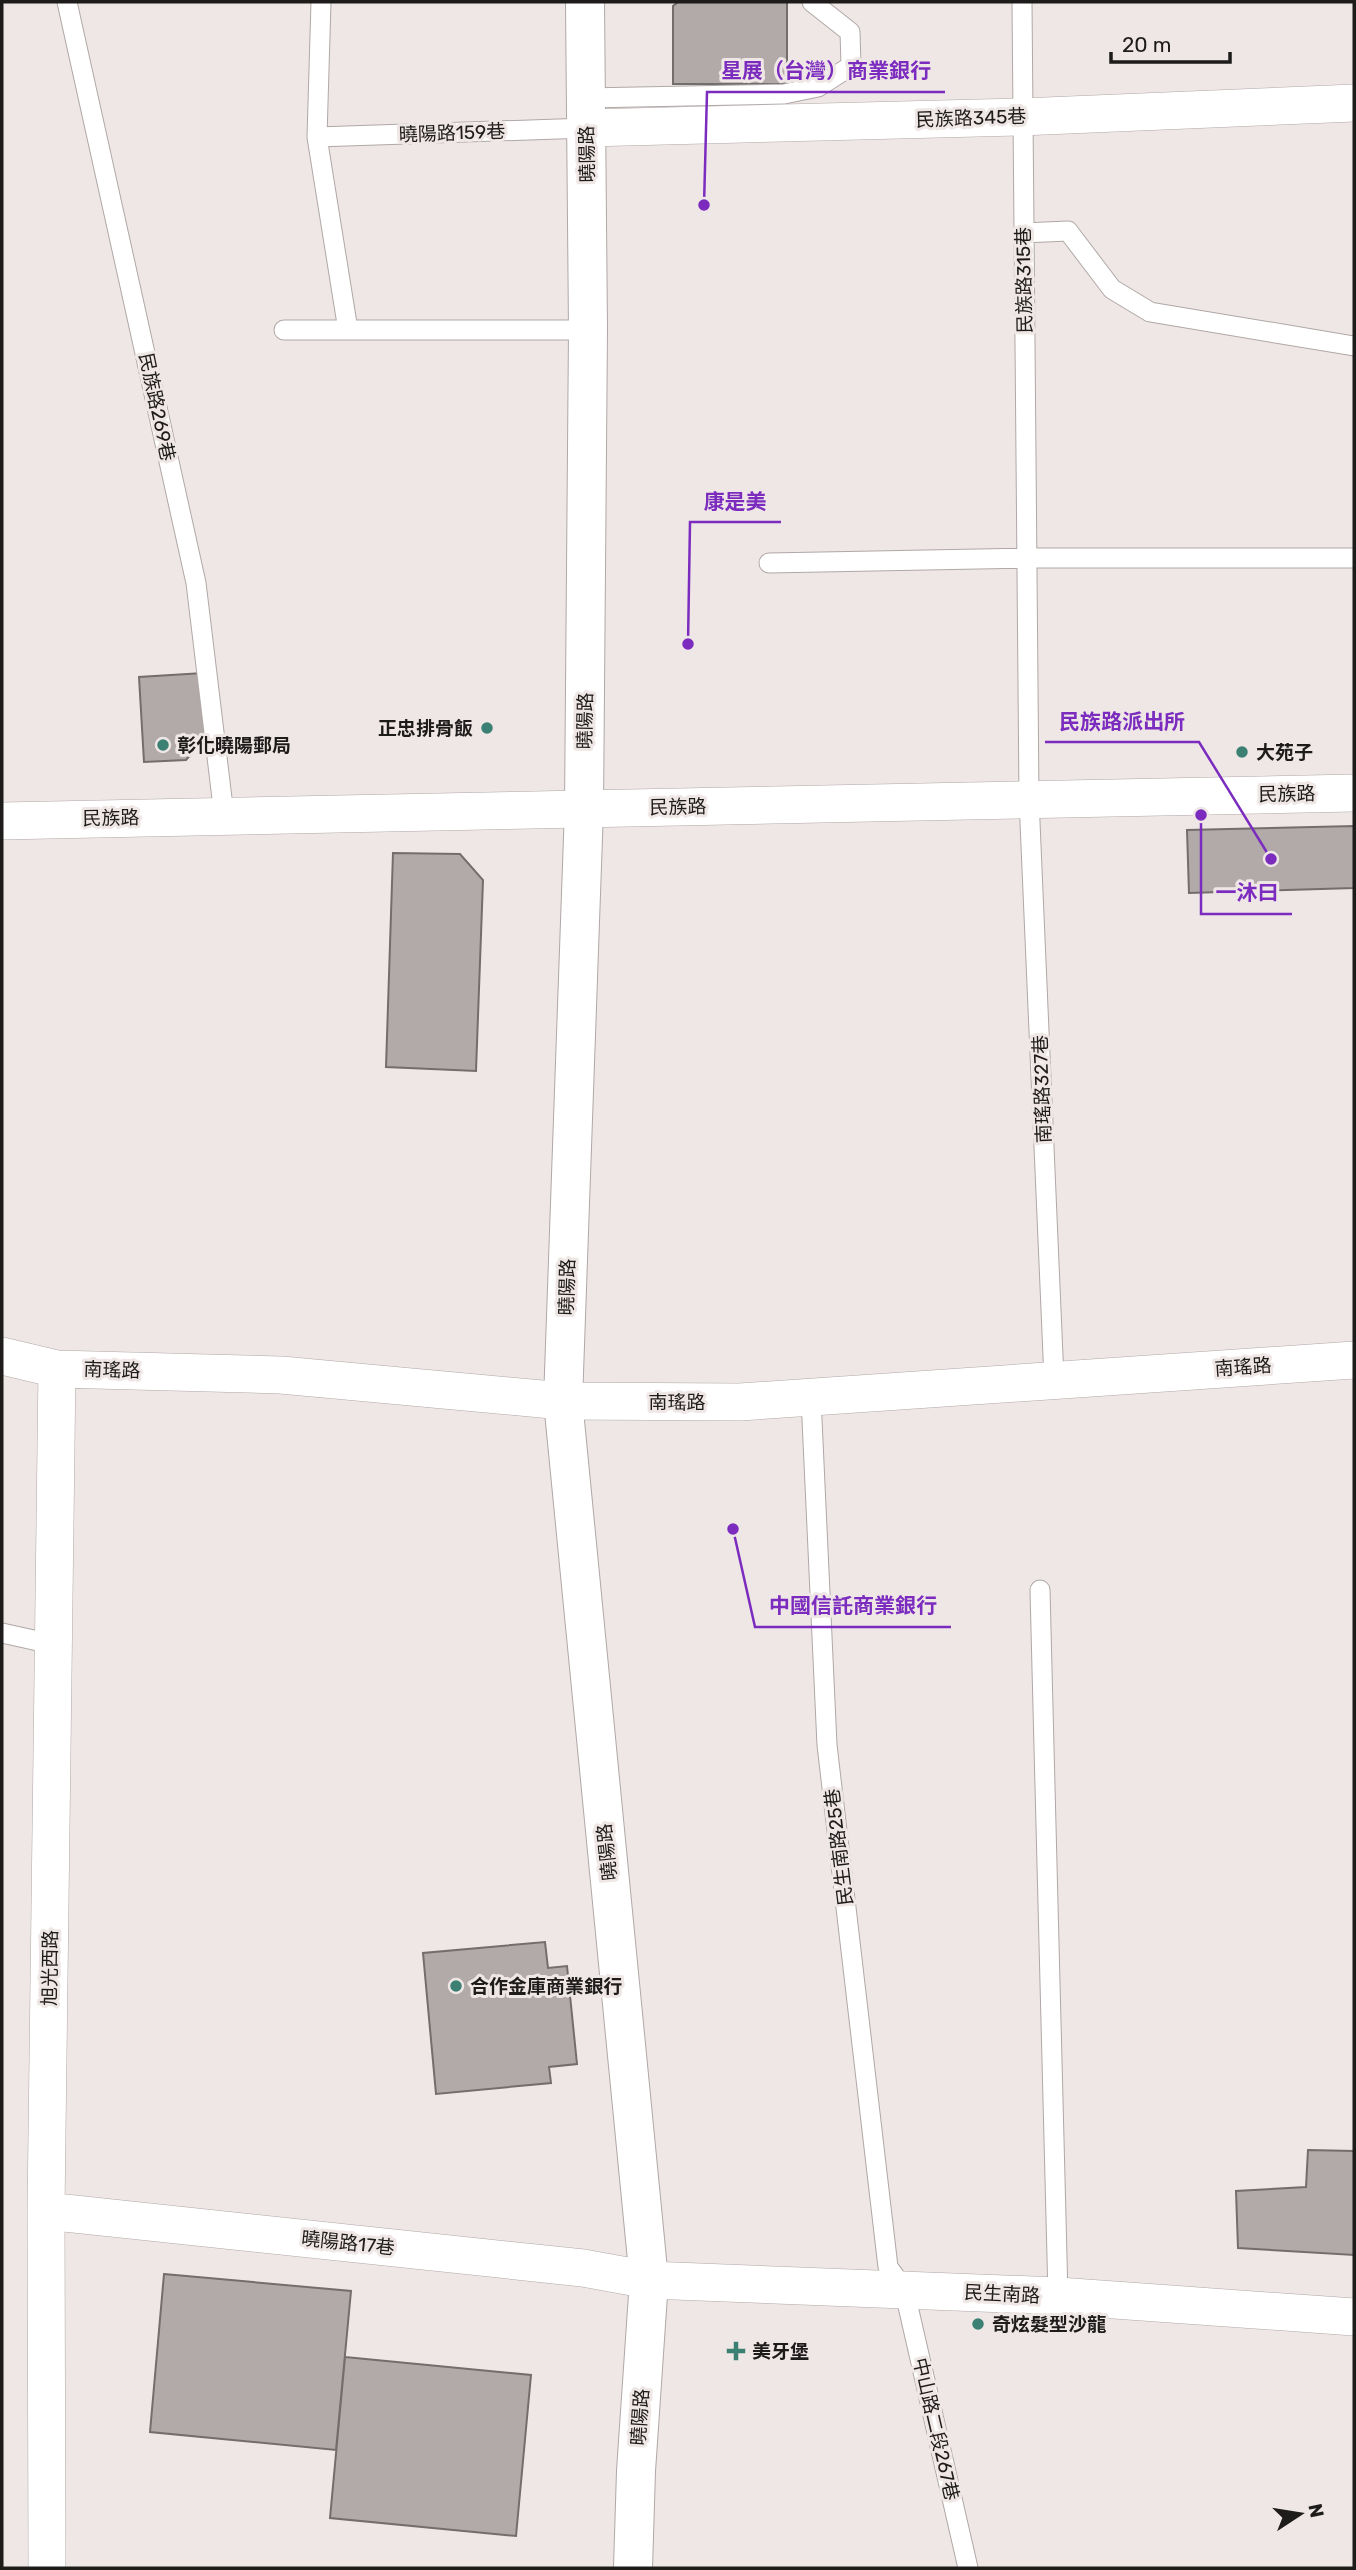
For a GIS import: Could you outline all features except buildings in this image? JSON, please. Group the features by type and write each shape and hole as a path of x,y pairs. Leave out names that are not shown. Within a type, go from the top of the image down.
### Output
{"street":[{"name":"曉陽路","path":"586,2 588,330 584,809 562,1401 649,2280 636,2471 634,2568"},
{"name":"民族路345巷","path":"586,113 1021,117 1354,103"},
{"name":"民族路","path":"2,816 584,809 1354,793"},
{"name":"南瑤路","path":"2,1356 57,1368 281,1375 562,1401 740,1402 1354,1360"},
{"name":"旭光西路","path":"47,2568 46,2211 56,1645 57,1368"},
{"name":"曉陽路17巷","path":"46,2211 583,2268 649,2280"},
{"name":"民生南路","path":"649,2280 1058,2296 1354,2317"}],"lane":[{"name":"民族路269巷","path":"67,2 196,583 224,815"},
{"path":"321,2 317,137 348,330"},
{"name":"曉陽路159巷","path":"317,137 784,94 818,87 852,66 850,32 812,2"},
{"name":"民族路315巷","path":"1021,2 1029,799"},
{"path":"1023,233 1068,231 1112,289 1150,312 1354,346"},
{"path":"284,330 588,330"},
{"path":"769,563 1027,558 1354,558"},
{"name":"南瑤路327巷","path":"1029,799 1054,1379"},
{"name":"民生南路25巷","path":"811,1398 827,1745 888,2267 904,2289"},
{"path":"1040,1590 1058,2296"},
{"path":"2,1633 56,1645"},
{"name":"中山路二段267巷","path":"904,2289 968,2568"}],"place":[{"name":"星展（台灣）商業銀行","path":"704,205"},
{"name":"康是美","path":"688,644"},
{"name":"正忠排骨飯","path":"487,728"},
{"name":"彰化曉陽郵局","path":"163,745"},
{"name":"大苑子","path":"1242,752"},
{"name":"一沐曰","path":"1201,815"},
{"name":"民族路派出所","path":"1271,859"},
{"name":"中國信託商業銀行","path":"733,1529"},
{"name":"合作金庫商業銀行","path":"456,1986"},
{"name":"奇炫髮型沙龍","path":"978,2324"},
{"name":"美牙堡","path":"736,2351"}]}
